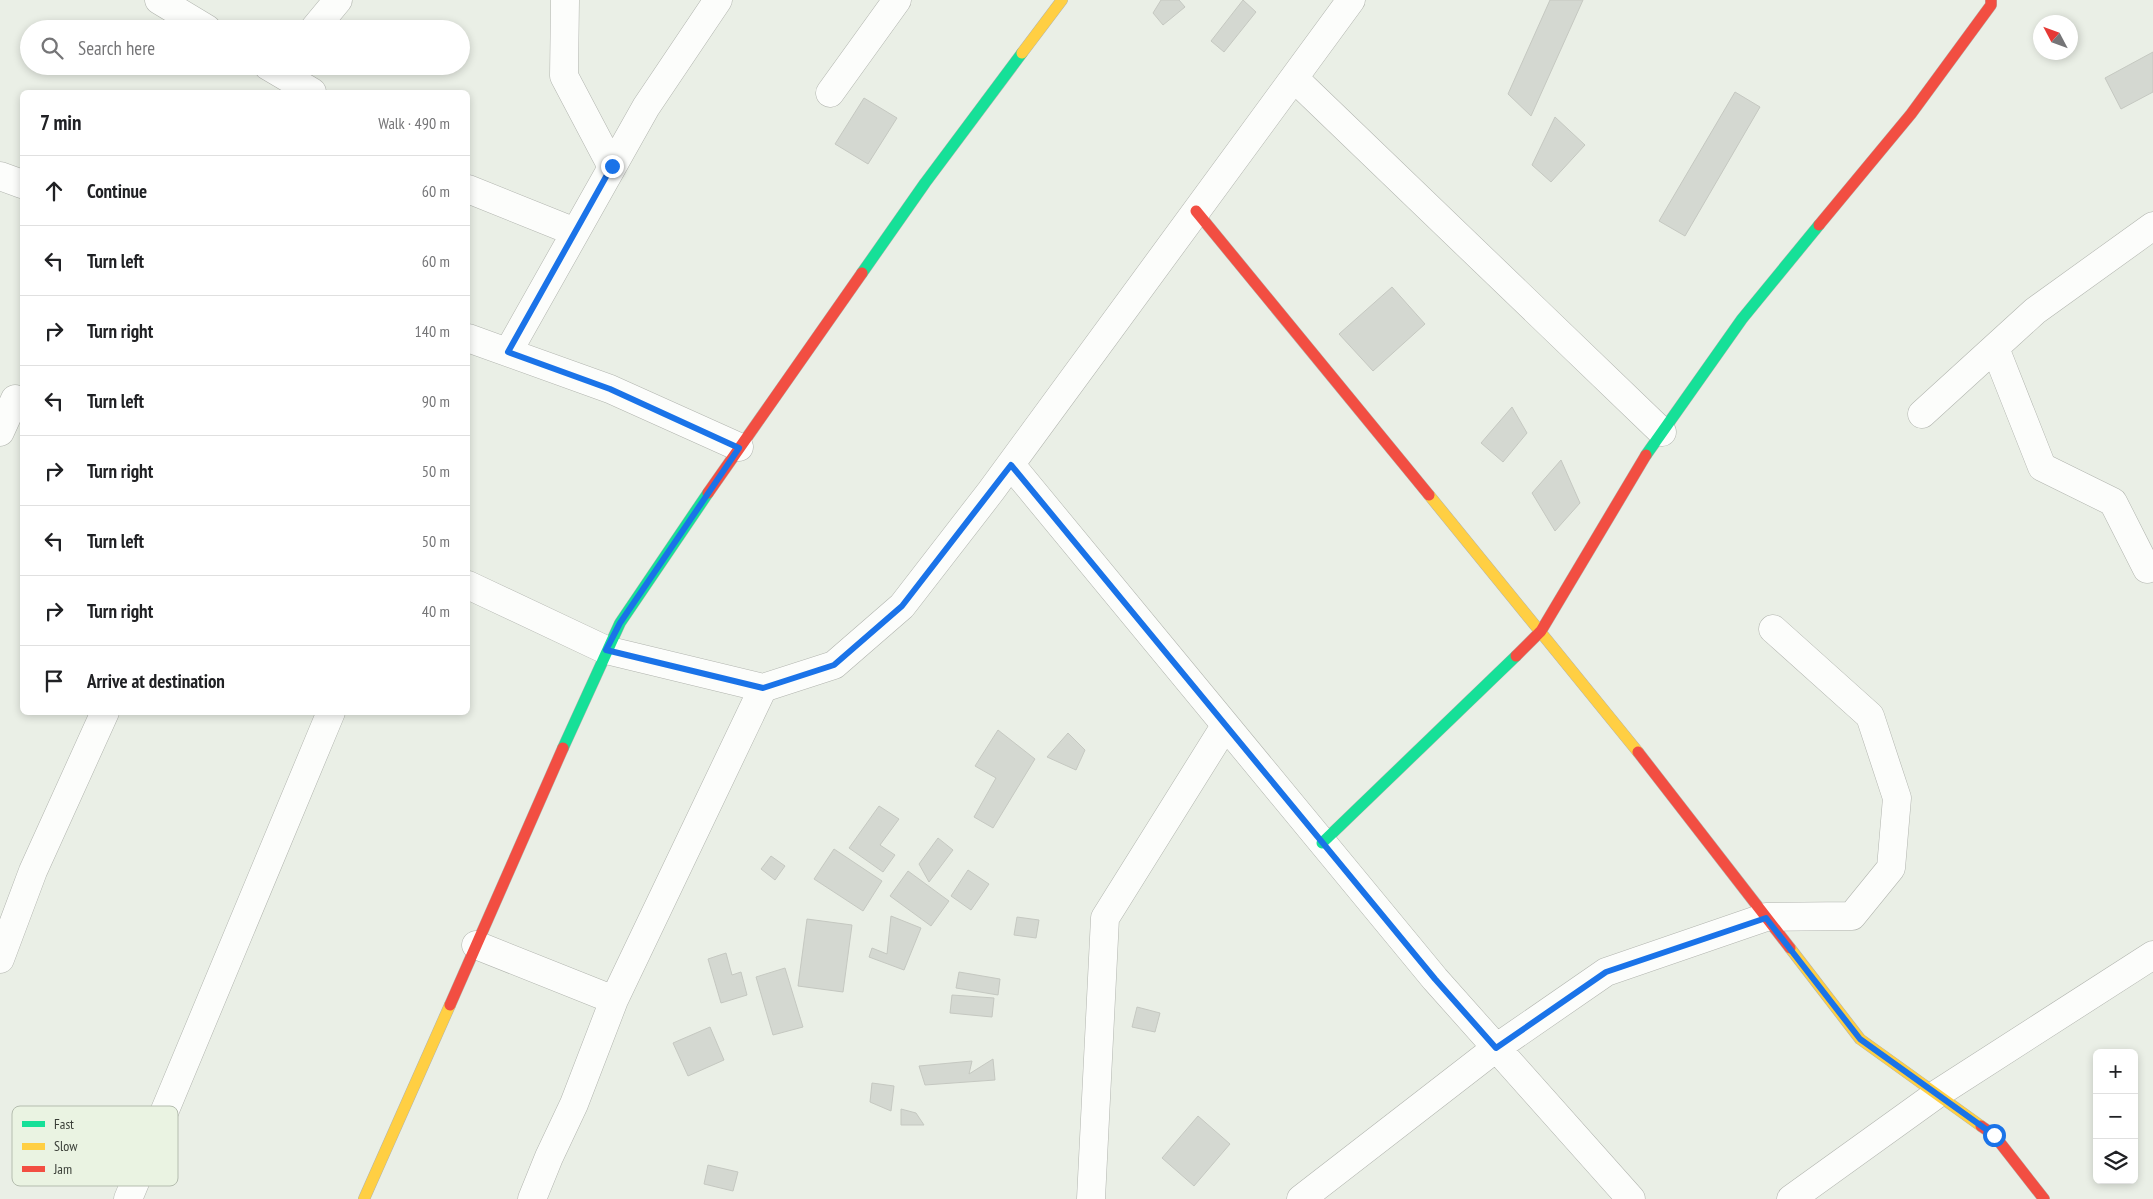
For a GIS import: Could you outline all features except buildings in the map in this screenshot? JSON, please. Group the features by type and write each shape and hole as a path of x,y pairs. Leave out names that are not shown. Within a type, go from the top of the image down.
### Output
{"street":[{"path":"160,0 192,20"},
{"path":"321,20 338,0"},
{"path":"565,0 564,76 612,166"},
{"path":"508,352 646,107 718,0"},
{"path":"830,92 897,0"},
{"path":"364,1199 606,650 620,623 739,448 925,183 1062,0"},
{"path":"470,586 606,650 763,688 834,665 902,606 1011,465 1351,0"},
{"path":"1322,843 1541,631 1641,462 1742,319 1911,114 1993,2"},
{"path":"286,75 309,90"},
{"path":"1294,78 1662,432"},
{"path":"0,176 20,183"},
{"path":"470,190 575,232"},
{"path":"1196,211 1611,717 1860,1039 1994,1135 2044,1199"},
{"path":"1922,414 2036,311 2153,226"},
{"path":"470,339 610,389 739,448"},
{"path":"1995,348 2042,467 2113,502 2147,569"},
{"path":"0,432 12,398"},
{"path":"1011,465 1435,979 1630,1199"},
{"path":"1301,1199 1496,1048 1606,972 1766,918 1852,916 1891,868 1897,798 1870,716 1773,629"},
{"path":"532,1199 548,1157 574,1104 614,1000 763,688"},
{"path":"0,959 33,871 104,715"},
{"path":"167,1106 330,715"},
{"path":"1091,1199 1105,918 1225,726"},
{"path":"476,945 614,1000"},
{"path":"1791,1199 1937,1094 2153,955"},
{"path":"128,1199 133,1186"}],"traffic: fast":[{"path":"862,273 925,183 1022,53"},
{"path":"1646,455 1742,319 1819,225"},
{"path":"563,748 620,623 708,493"},
{"path":"1322,843 1516,656"}],"traffic: slow":[{"path":"1022,53 1062,0"},
{"path":"1429,495 1638,752"},
{"path":"1790,948 1860,1039 1981,1126"},
{"path":"364,1199 450,1005"}],"traffic: jam":[{"path":"1819,225 1911,114 1991,5 1991,0"},
{"path":"1196,211 1429,495"},
{"path":"708,493 862,273"},
{"path":"1516,656 1541,631 1646,455"},
{"path":"450,1005 563,748"},
{"path":"1638,752 1790,948"},
{"path":"1981,1126 1994,1135 2044,1199"}],"route":[{"path":"612,166 508,352 610,389 739,448 620,623 606,650 763,688 834,665 902,606 1011,465 1435,979 1496,1048 1606,972 1766,918 1860,1039 1994,1135"}]}
